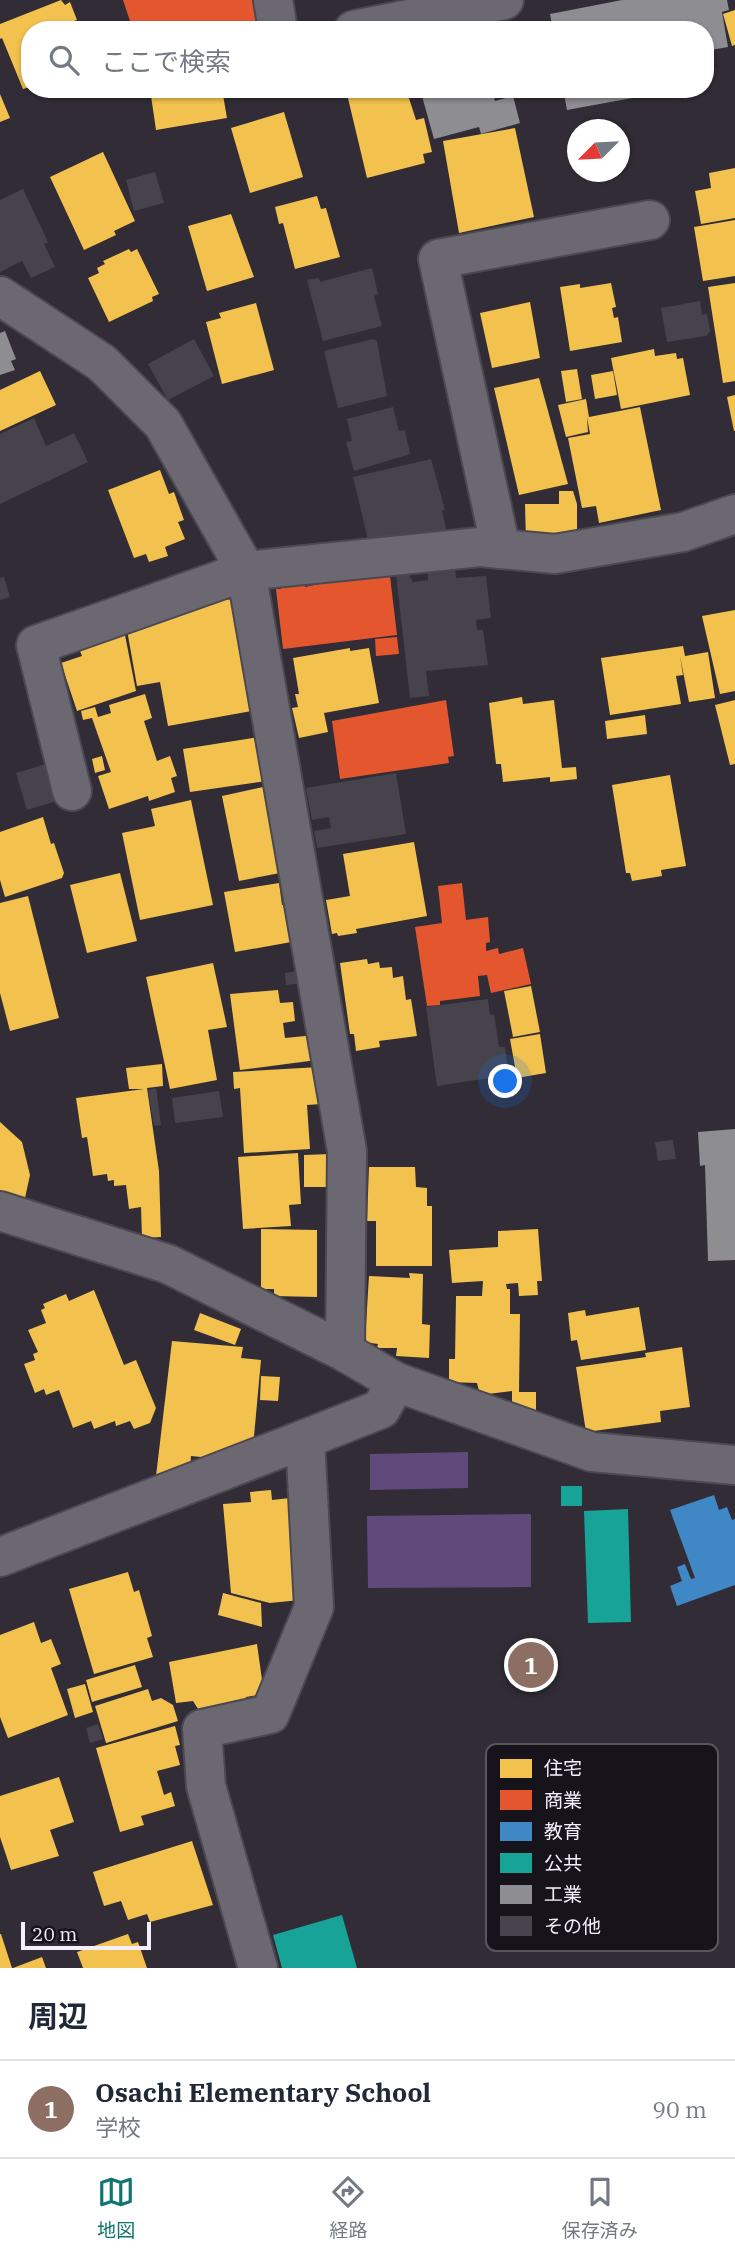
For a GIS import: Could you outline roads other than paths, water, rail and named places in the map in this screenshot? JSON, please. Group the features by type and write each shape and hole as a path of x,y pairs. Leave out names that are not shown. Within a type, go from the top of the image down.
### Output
{"street":[{"path":"273,0 276,21"},
{"path":"399,21 504,0"},
{"path":"501,549 438,260 650,220"},
{"path":"0,296 102,363 163,424 246,571 347,1152 345,1353"},
{"path":"72,791 36,645 246,571 480,547 555,554 683,532 735,514"},
{"path":"0,1211 168,1264 345,1353 396,1382 592,1452 735,1465"},
{"path":"0,1557 381,1409 396,1382"},
{"path":"258,1968 206,1786 202,1729 270,1714 313,1607 305,1439"}],"place":[{"name":"Osachi Elementary School","path":"531,1665"}]}
